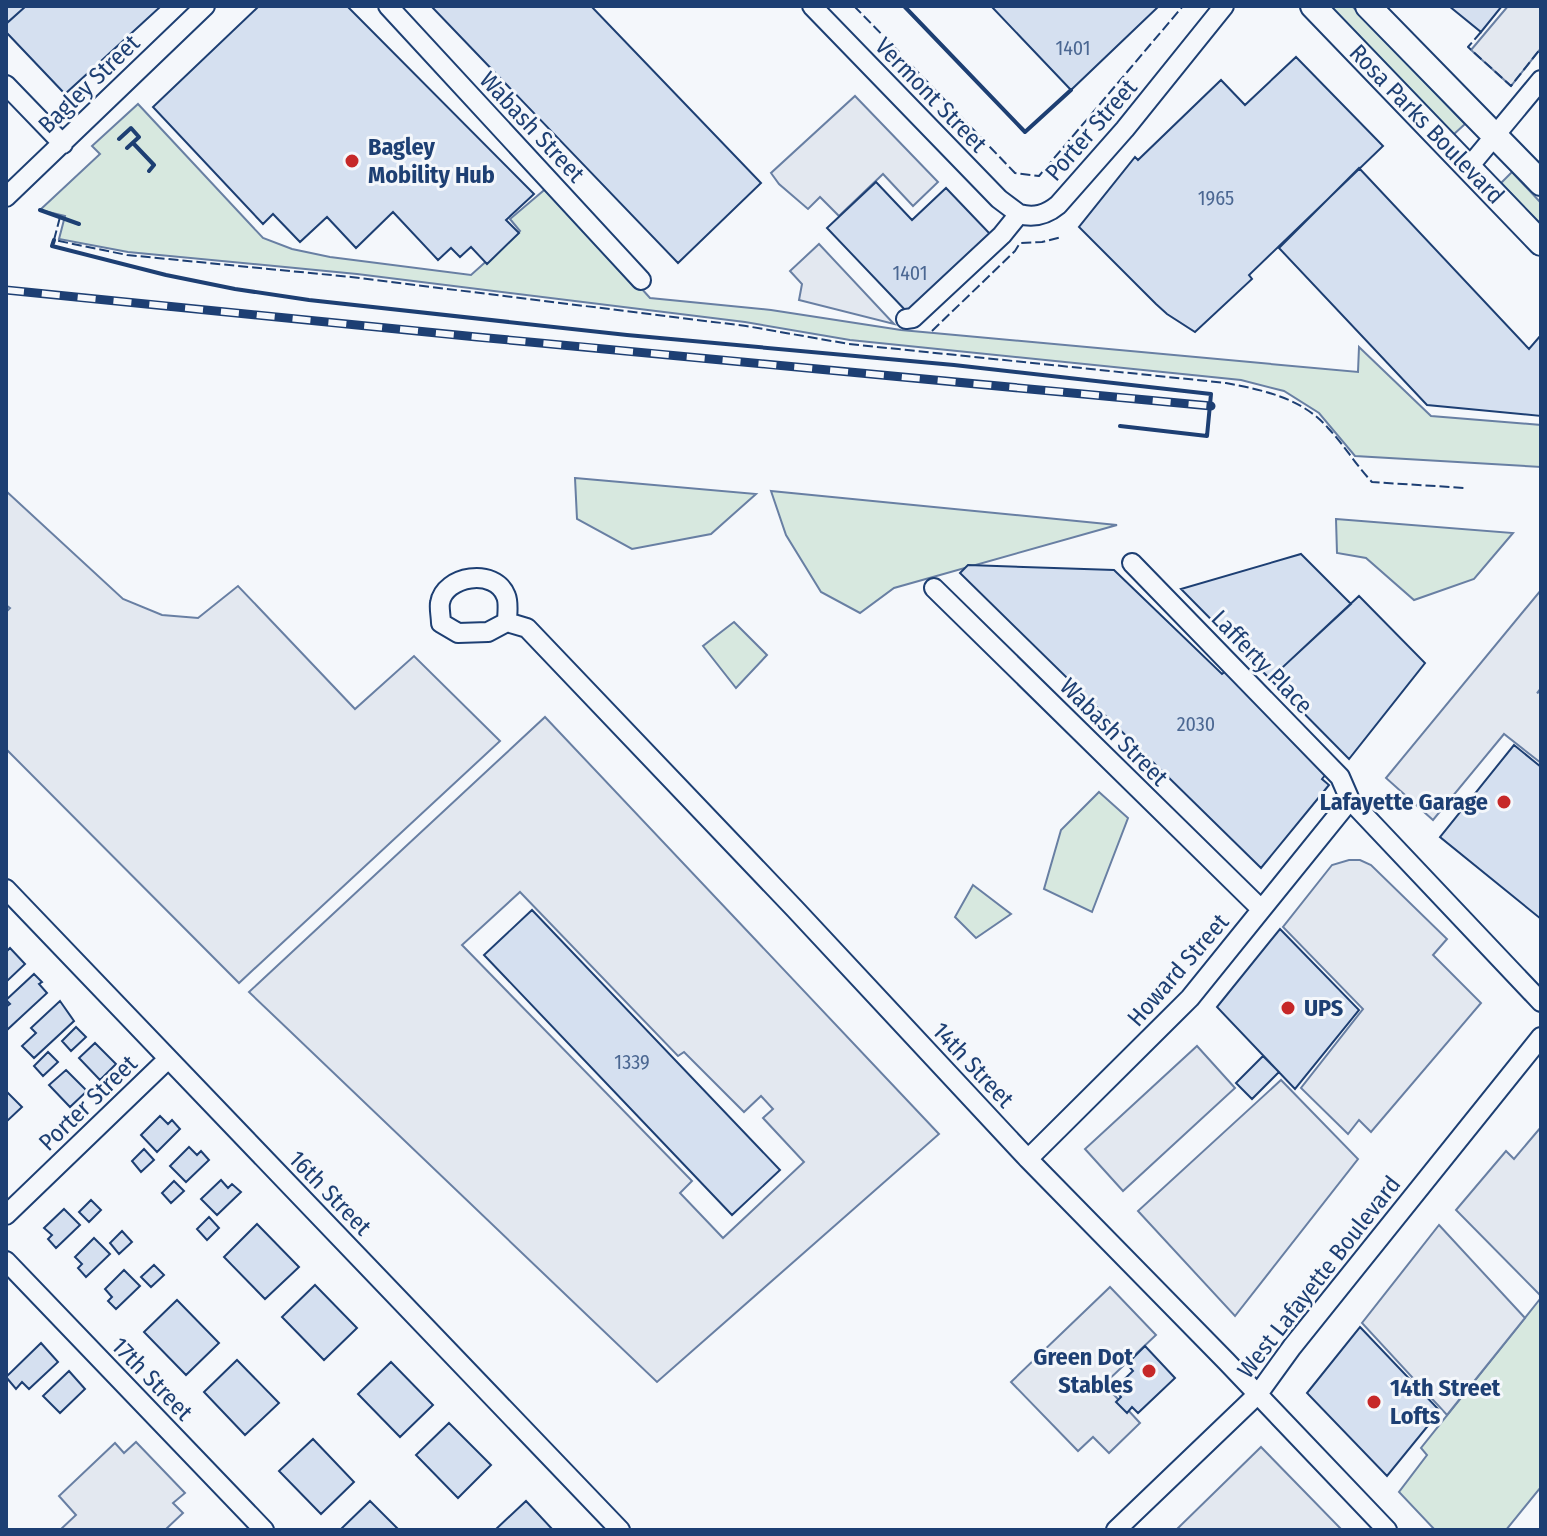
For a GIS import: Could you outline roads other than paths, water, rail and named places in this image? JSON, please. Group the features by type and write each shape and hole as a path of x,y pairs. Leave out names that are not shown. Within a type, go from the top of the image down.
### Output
{"main road":[{"name":"Rosa Parks Boulevard","path":"1313,6 1541,243"},
{"name":"Rosa Parks Boulevard","path":"1368,6 1541,183"}],"street":[{"name":"Bagley Street","path":"6,197 205,6"},
{"name":"Wabash Street","path":"388,6 641,280"},
{"name":"Vermont Street","path":"812,6 999,199 1019,214"},
{"name":"Porter Street","path":"1019,214 1033,217 1058,205 1125,129 1224,6"},
{"path":"1468,168 1541,80"},
{"path":"6,85 63,144"},
{"path":"906,319 913,318 1002,235 1019,214"},
{"name":"Lafferty Place","path":"1132,563 1340,777 1350,800"},
{"name":"Wabash Street","path":"934,588 1261,909"},
{"name":"14th Street","path":"507,622 527,628 1028,1159 1387,1530"},
{"path":"1350,800 1541,1002"},
{"name":"Howard Street","path":"1028,1159 1190,998 1350,800"},
{"name":"16th Street","path":"6,889 620,1530"},
{"name":"West Lafayette Boulevard","path":"1116,1530 1258,1394 1292,1347 1541,1037"},
{"name":"Porter Street","path":"6,1215 168,1059"},
{"name":"17th Street","path":"9,1271 264,1530"}],"railway":[{"path":"6,290 1211,406"}],"place":[{"name":"Bagley Mobility Hub","path":"352,161"},
{"name":"Lafayette Garage","path":"1504,802"},
{"name":"UPS","path":"1288,1008"},
{"name":"Green Dot Stables","path":"1149,1371"},
{"name":"14th Street Lofts","path":"1374,1402"}]}
